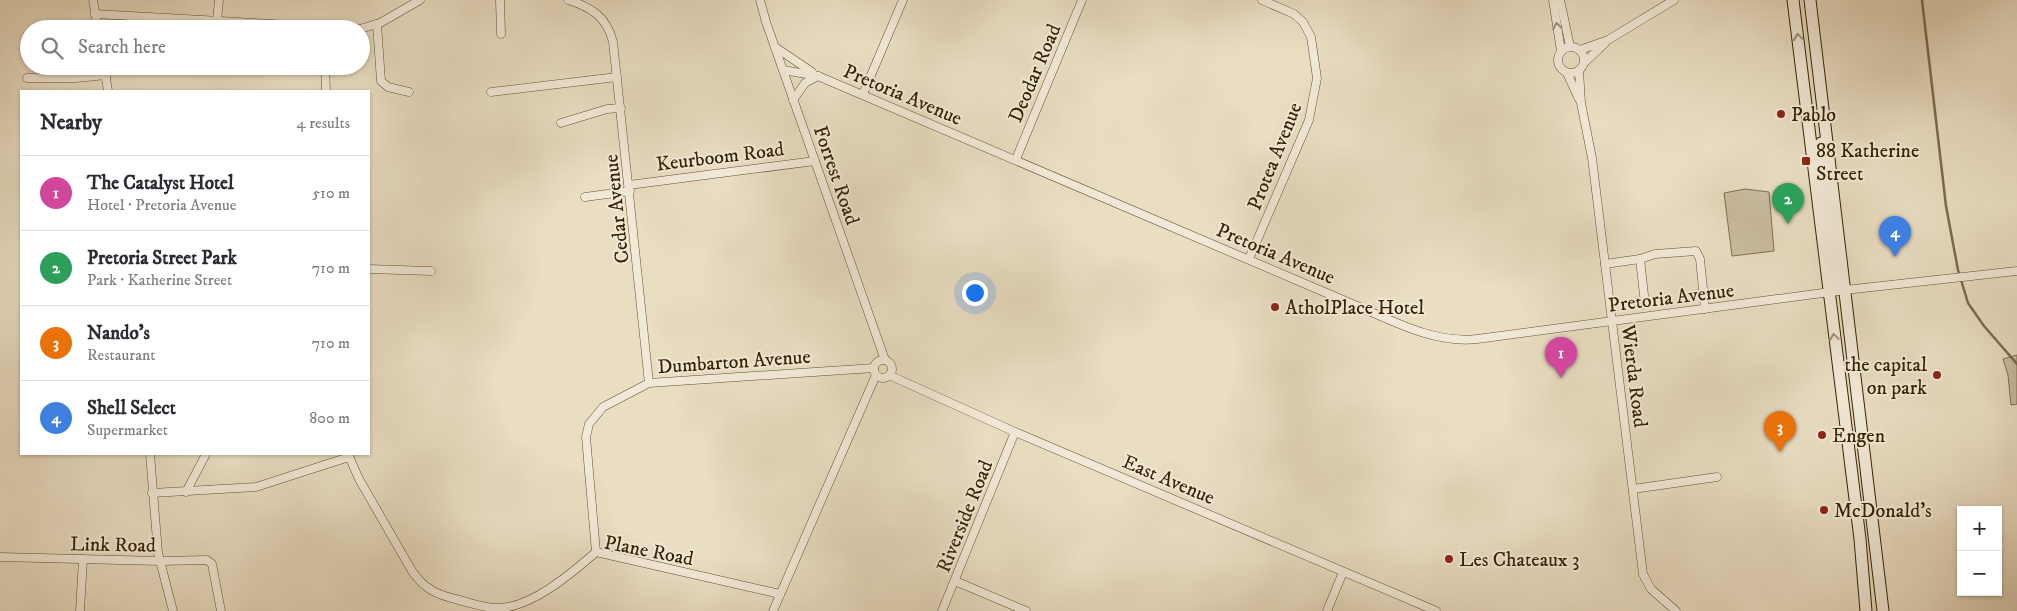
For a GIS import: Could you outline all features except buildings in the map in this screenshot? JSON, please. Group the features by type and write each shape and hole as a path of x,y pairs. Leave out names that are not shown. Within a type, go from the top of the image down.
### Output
{"main road":[{"path":"1792,0 1812,140 1828,293 1860,539 1866,611"},
{"path":"1805,0 1836,281 1828,293"},
{"path":"1810,0 1883,608"}],"street":[{"path":"93,0 96,20"},
{"path":"217,20 219,0"},
{"path":"370,26 377,24 420,0"},
{"path":"500,0 501,34"},
{"name":"Cedar Avenue","path":"570,0 597,13 611,33 630,188 649,383"},
{"name":"Forrest Road","path":"760,0 793,100 885,360"},
{"path":"863,94 903,0"},
{"name":"Deodar Road","path":"1016,160 1082,0"},
{"name":"Protea Avenue","path":"1249,260 1309,120 1317,78 1311,37 1304,22 1294,14 1262,0"},
{"path":"1553,0 1561,51"},
{"path":"1560,0 1570,46"},
{"path":"1570,46 1580,50 1608,40 1674,0"},
{"path":"95,14 200,20"},
{"path":"377,24 381,81 388,87 409,92"},
{"path":"1570,46 1558,55 1558,65 1567,73 1581,67 1608,40"},
{"path":"775,47 818,76 805,84 793,100"},
{"path":"1580,50 1584,58 1581,67"},
{"name":"Wierda Road","path":"1581,67 1581,103 1591,149 1645,579 1654,592 1676,611"},
{"name":"Pretoria Avenue","path":"783,70 818,76 863,94 1249,260 1422,332 1451,340 1476,339 1845,290 2017,271"},
{"name":"Wierda Road","path":"1567,73 1581,103"},
{"path":"27,78 76,78 106,75 108,90"},
{"path":"325,75 326,90"},
{"path":"491,92 617,77"},
{"path":"561,123 607,109 621,108"},
{"name":"Keurboom Road","path":"585,197 630,188 815,162"},
{"path":"1605,264 1640,259 1655,254 1696,250 1700,259 1705,309"},
{"path":"1640,259 1645,304"},
{"path":"370,270 431,271"},
{"path":"773,611 878,361 885,360 891,365 889,375 883,378 875,371"},
{"name":"Dumbarton Avenue","path":"596,552 587,445 589,424 604,407 649,383 875,371"},
{"name":"East Avenue","path":"889,375 1015,432 1436,611"},
{"name":"Riverside Road","path":"942,611 1015,432"},
{"path":"150,455 152,493 160,561 173,611"},
{"path":"186,492 205,455"},
{"path":"152,493 256,488 349,455"},
{"name":"Plane Road","path":"349,455 377,510 420,583 432,593 496,608 513,606 533,598 596,552 780,594"},
{"path":"1633,489 1717,477"},
{"name":"Link Road","path":"0,557 160,561 207,560 212,564 221,611"},
{"path":"80,611 83,559"},
{"path":"1327,611 1343,572"},
{"path":"955,581 1026,611"}],"shaded area":[{"path":"1745,189 1769,192 1774,251 1732,256 1724,193"},
{"path":"2017,355 2017,404 2011,405 2008,375 2003,359"}],"waterway":[{"path":"1922,0 1946,206 1958,270 1968,303 1984,326 2017,364"}],"place":[{"name":"Pablo","path":"1781,114"},
{"name":"88 Katherine Street","path":"1806,161"},
{"name":"Pretoria Street Park","path":"1788,224"},
{"name":"Shell Select","path":"1895,257"},
{"name":"AtholPlace Hotel","path":"1275,307"},
{"name":"the capital on park","path":"1937,375"},
{"name":"The Catalyst Hotel","path":"1561,378"},
{"name":"Engen","path":"1822,435"},
{"name":"Nando's","path":"1780,452"},
{"name":"McDonald's","path":"1824,510"},
{"name":"Les Chateaux 3","path":"1449,559"}]}
